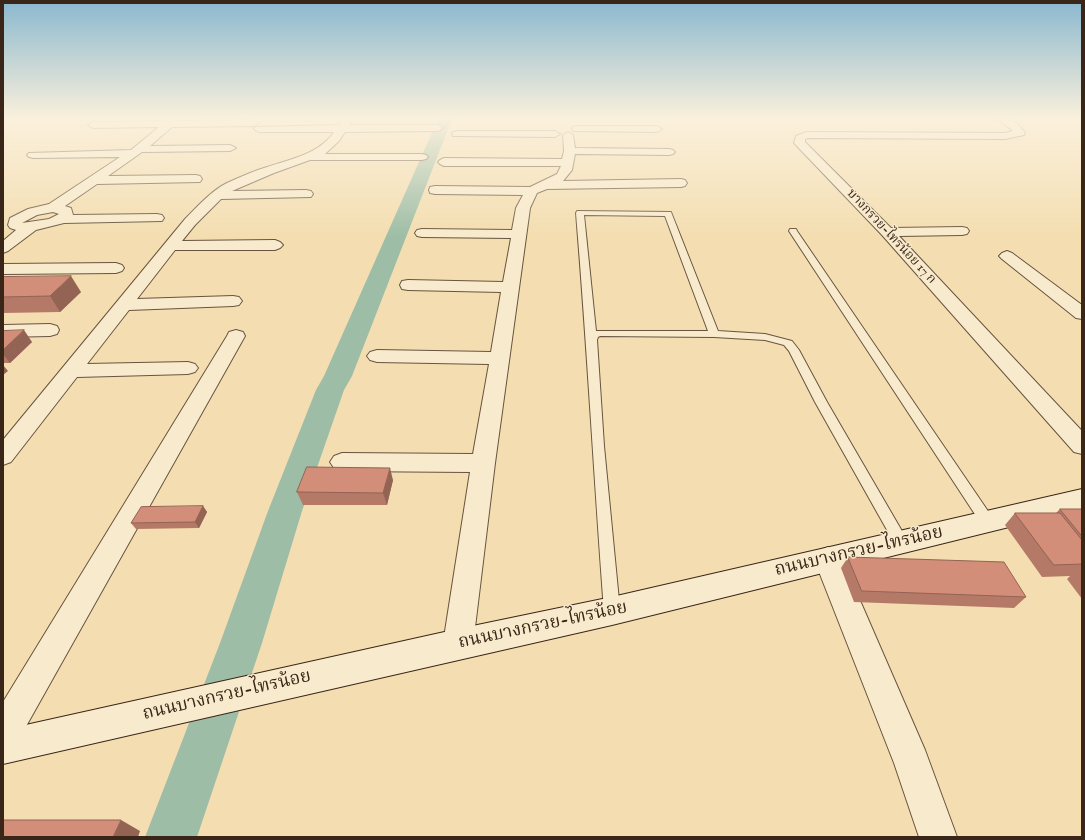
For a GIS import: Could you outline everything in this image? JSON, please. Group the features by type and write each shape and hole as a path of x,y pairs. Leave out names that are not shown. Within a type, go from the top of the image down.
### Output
{"street":[{"path":"30,213 15,221 15,225 21,227 31,227 53,223 57,214 94,180 126,158"},
{"path":"3,456 170,246 190,222 217,195 231,186 251,177 306,158"},
{"path":"444,162 463,158"},
{"path":"458,644 483,463 523,208 538,188 561,177 565,158"},
{"name":"บางกรวย-ไทรน้อย 17 ก","path":"815,158 887,232 1082,446"},
{"path":"94,180 196,179"},
{"path":"435,190 681,183"},
{"path":"217,195 306,194"},
{"path":"9,210 30,213 157,218"},
{"path":"3,248 31,227"},
{"path":"887,232 962,231"},
{"path":"422,233 518,234"},
{"path":"170,246 275,245"},
{"path":"1007,256 1082,314"},
{"path":"3,270 116,268"},
{"path":"408,285 511,287"},
{"path":"123,305 233,301"},
{"path":"3,331 50,330"},
{"path":"3,734 236,336"},
{"path":"377,356 499,358"},
{"path":"70,371 188,368"},
{"path":"342,462 483,463"},
{"name":"ถนนบางกรวย-ไทรน้อย","path":"3,747 458,644 612,612 1082,498"},
{"path":"828,559 912,763 938,837"}],"lane":[{"path":"612,612 598,446 592,340 580,213 668,214 714,334"},
{"path":"793,232 987,521"},
{"path":"592,340 593,335 599,333 714,334 765,336 788,343 794,350 821,402 901,542"}],"building":[{"path":"71,276 50,296 3,297 3,277"},
{"path":"24,330 3,350 3,331"},
{"path":"307,467 390,468 383,493 297,492"},
{"path":"203,506 195,522 131,523 141,507"},
{"path":"1060,509 1082,509 1082,536"},
{"path":"1015,513 1060,513 1082,540 1082,564 1054,565"},
{"path":"848,557 1004,562 1026,597 862,591"},
{"path":"3,820 121,820 113,837 3,837"}],"waterway":[{"path":"171,837 241,643 285,511 330,390 338,376 429,158"}]}
